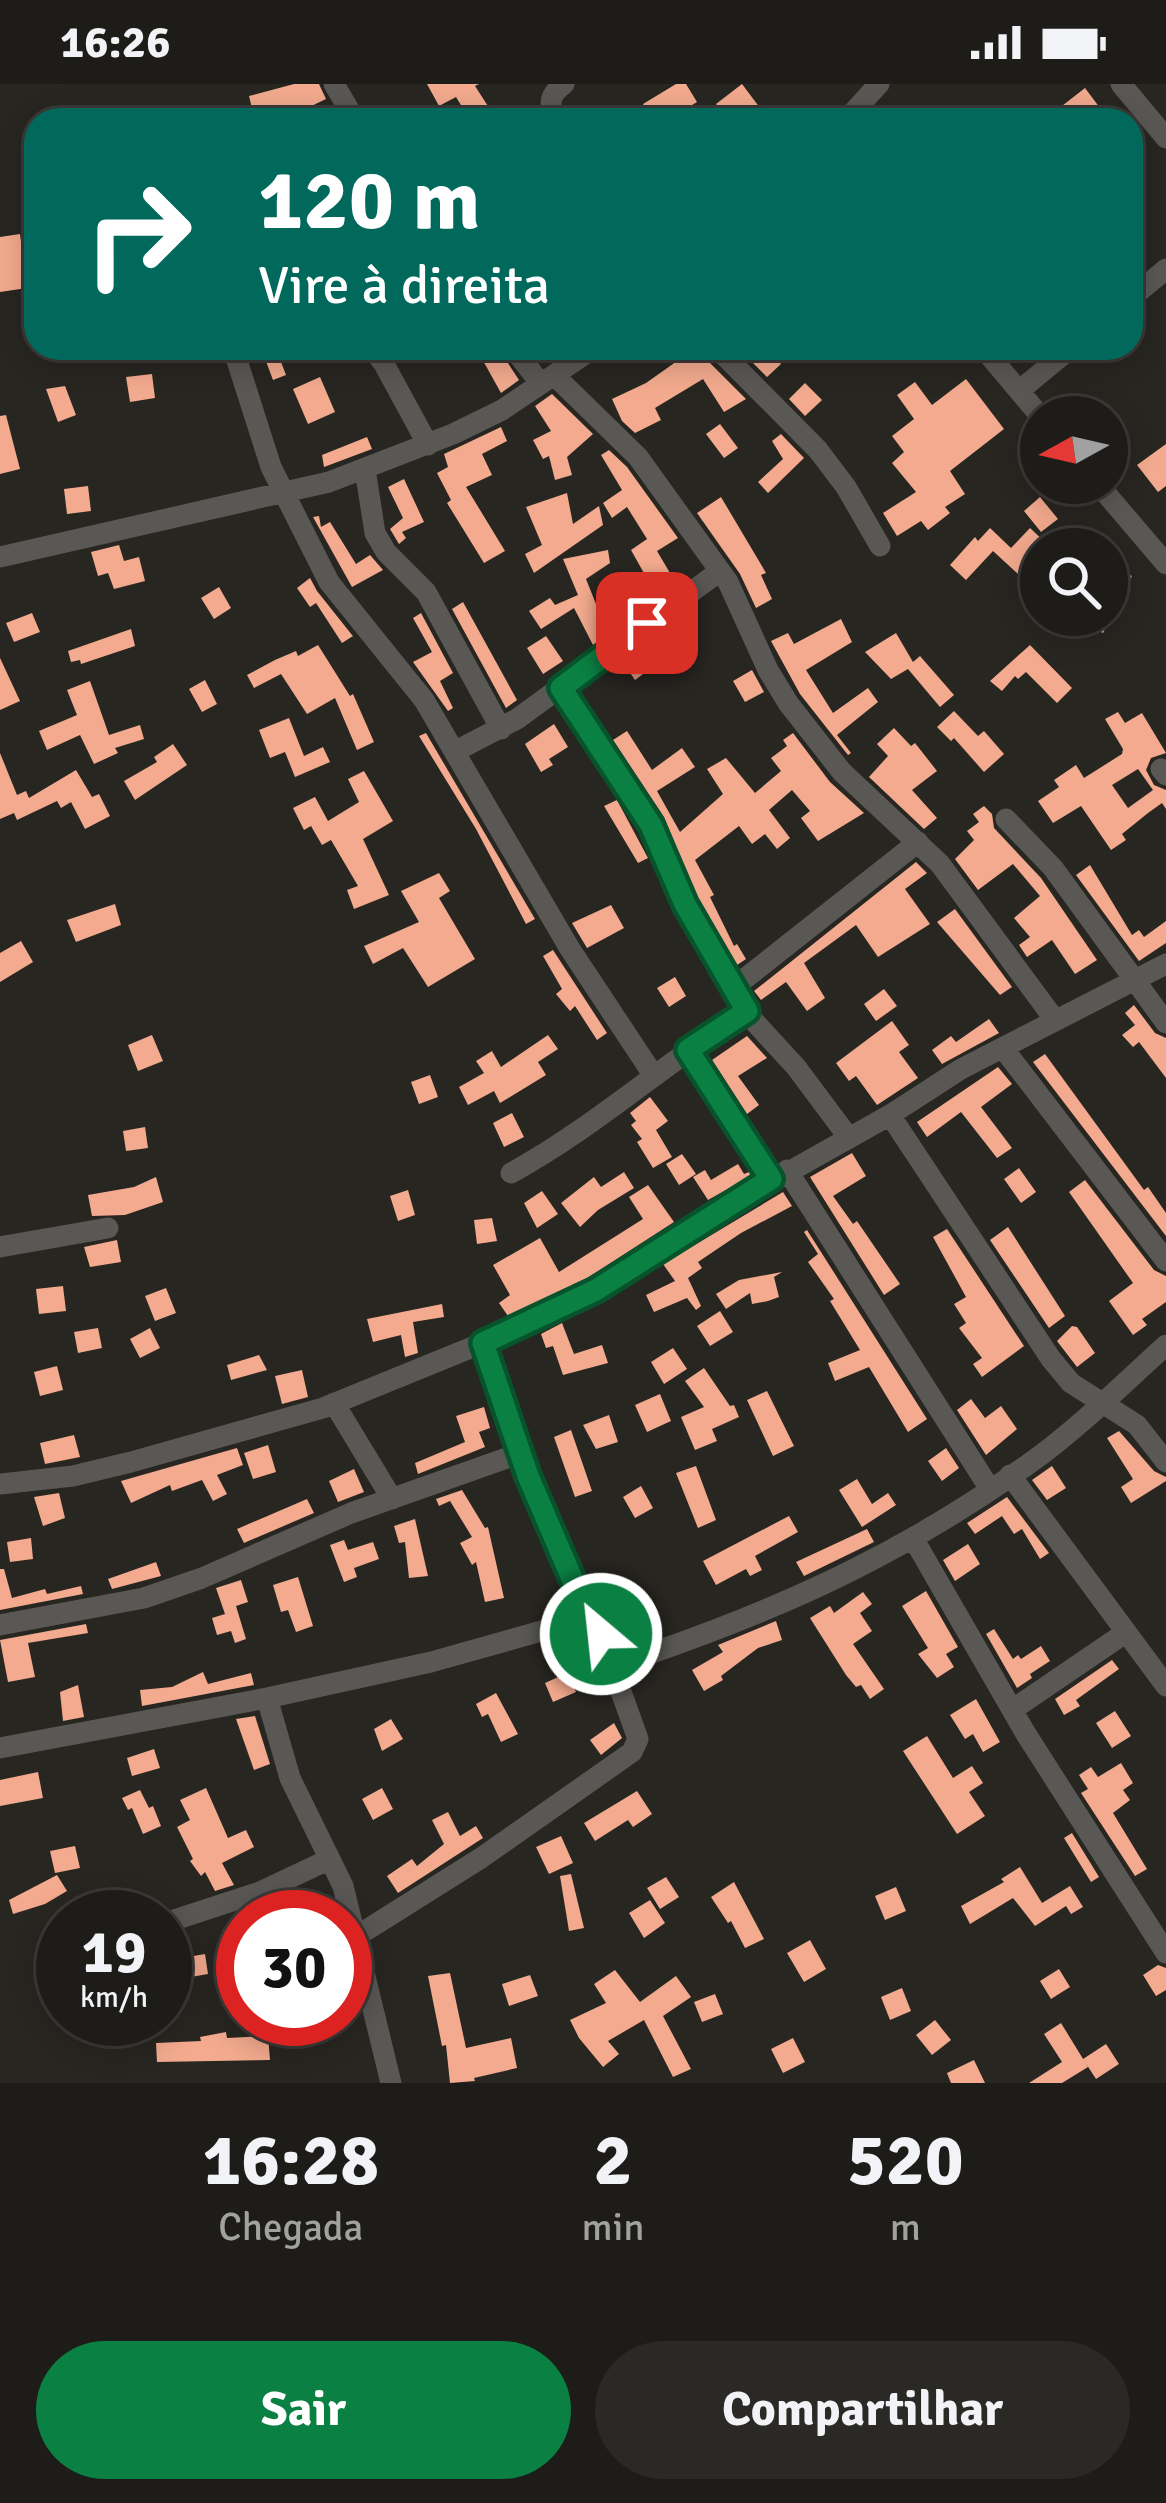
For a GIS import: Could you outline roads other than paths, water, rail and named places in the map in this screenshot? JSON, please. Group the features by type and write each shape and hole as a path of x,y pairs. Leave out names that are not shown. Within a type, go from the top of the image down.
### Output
{"street":[{"path":"551,108 553,92 564,84"},
{"path":"857,108 879,84"},
{"path":"1120,84 1140,108"},
{"path":"1143,111 1166,138"},
{"path":"237,360 283,494 329,582 424,700 570,949 654,1076"},
{"path":"379,360 428,445"},
{"path":"526,360 638,458 721,571 788,703 842,772 940,864 1055,1020"},
{"path":"0,557 283,494 365,469 502,410 577,360"},
{"path":"729,360 818,450 880,546"},
{"path":"993,360 1023,396"},
{"path":"1019,391 1056,360"},
{"path":"365,469 374,533 386,553 426,592 501,729"},
{"path":"1115,504 1166,564"},
{"path":"456,751 501,729 721,571"},
{"path":"561,688 651,825 685,904 747,1011 849,1138"},
{"path":"1006,819 1052,868 1166,1023"},
{"path":"733,988 918,842"},
{"path":"0,1484 73,1476 131,1462 334,1403 483,1343 596,1290 779,1175 1003,1048 1166,964"},
{"path":"511,1173 560,1146 747,1011"},
{"path":"1003,1048 1166,1261"},
{"path":"688,1050 779,1175 990,1489"},
{"path":"890,1115 1052,1359 1071,1382 1137,1426 1166,1462"},
{"path":"0,1247 108,1228"},
{"path":"483,1343 520,1453 589,1618 601,1634 632,1654 646,1655 805,1596 913,1538 1042,1454 1166,1345"},
{"path":"334,1403 392,1498"},
{"path":"0,1625 144,1598 392,1498 520,1453"},
{"path":"1010,1475 1166,1686"},
{"path":"913,1538 1012,1710 1166,1953"},
{"path":"0,1748 431,1662 589,1618"},
{"path":"1012,1710 1125,1633"},
{"path":"372,1927 632,1752 638,1739 619,1686 632,1654"},
{"path":"266,1698 290,1778 344,1890"},
{"path":"192,1915 260,1892 330,1859"},
{"path":"372,2001 391,2083"}]}
